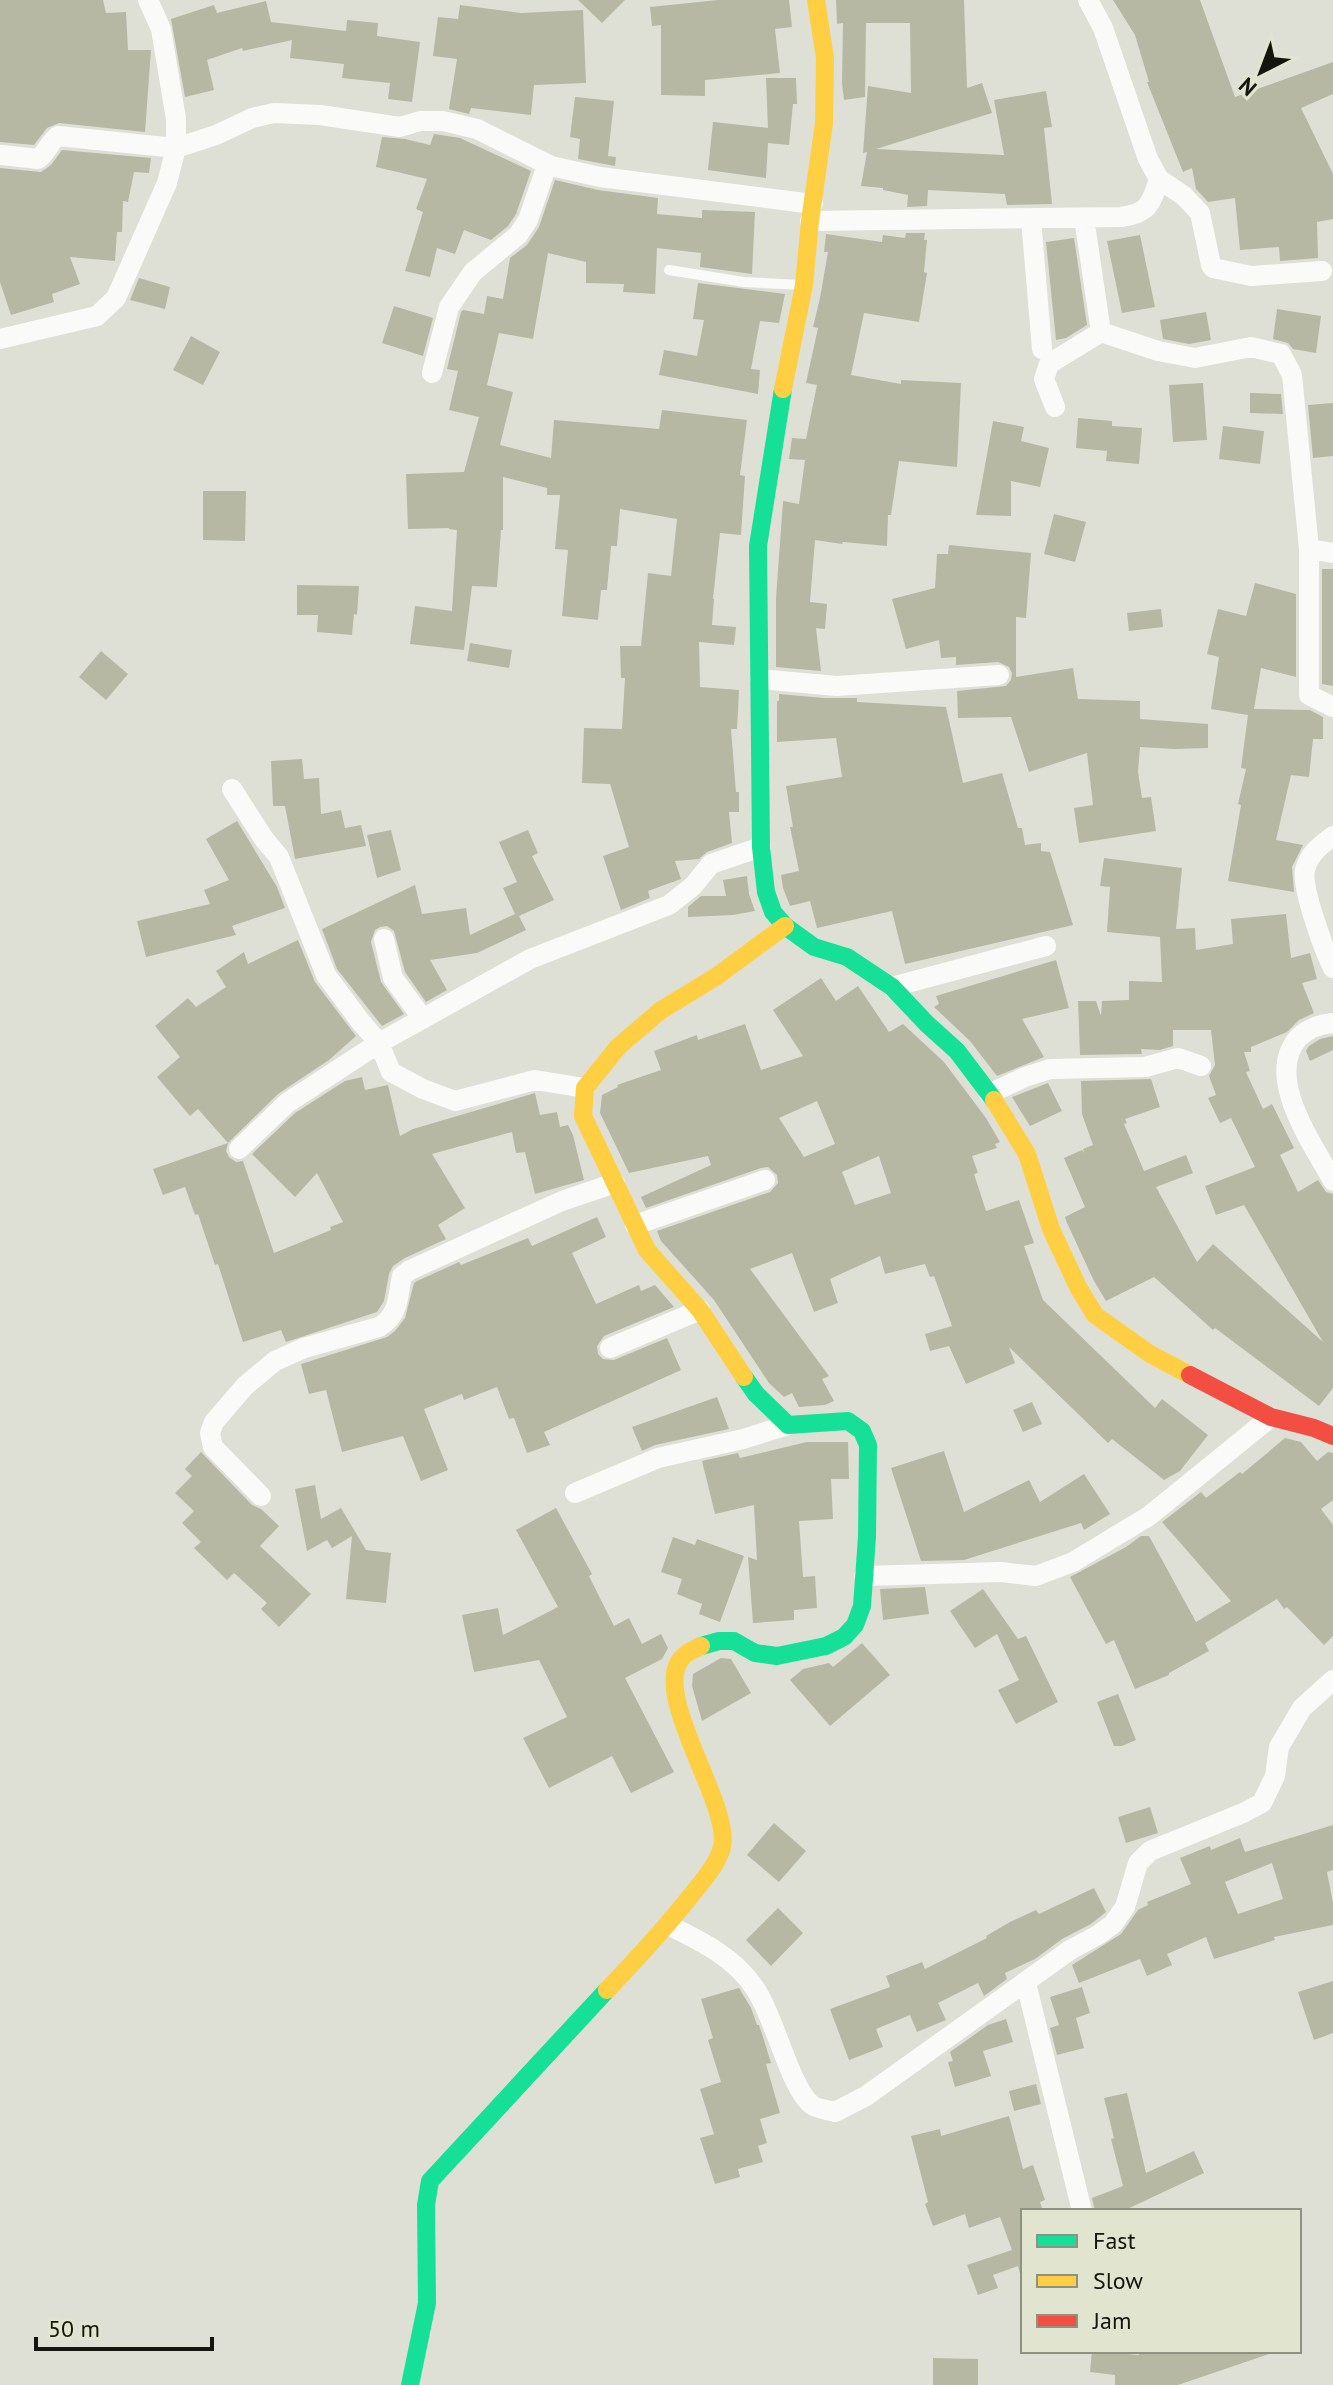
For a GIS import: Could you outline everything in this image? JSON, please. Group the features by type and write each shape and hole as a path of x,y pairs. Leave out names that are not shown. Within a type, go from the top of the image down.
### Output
{"street":[{"path":"0,339 97,316 116,298 167,183 176,148 176,119 161,29 148,0"},
{"path":"816,0 825,58 824,123 804,285 781,399 758,546 761,847 766,892 773,912 785,926 814,947 847,957 892,987 957,1051 1027,1154 1051,1229 1095,1315 1150,1354 1271,1417 1333,1436"},
{"path":"1088,0 1103,28 1148,159 1159,179 1184,196 1200,213 1213,268 1251,276 1322,271"},
{"path":"2,155 38,159 58,136 176,148 216,135 252,118 274,113 320,115 400,127 420,121 443,121 477,129 547,165 600,177 811,212 1031,219 1139,215 1151,203 1159,179"},
{"path":"432,373 449,307 473,272 518,235 528,220 547,165"},
{"path":"1084,218 1101,332"},
{"path":"1031,219 1042,349"},
{"path":"1055,407 1044,379 1049,364 1101,332"},
{"path":"1101,332 1158,351 1195,358 1251,347 1281,354 1292,375 1309,549 1309,695 1333,707"},
{"path":"1309,549 1333,553"},
{"path":"760,679 837,686 999,675"},
{"path":"232,789 279,857 326,975 379,1043 391,1072 455,1101 535,1080 585,1088"},
{"path":"1333,836 1314,850 1304,872 1313,915 1333,968"},
{"path":"239,1149 287,1103 379,1043 530,959 669,905 693,886 711,864 761,847"},
{"path":"785,926 717,976 660,1011 618,1047 585,1088 583,1116 647,1250 700,1310 756,1394 788,1425"},
{"path":"384,939 393,978 423,1019"},
{"path":"892,987 1046,946"},
{"path":"1333,1023 1321,1024 1304,1033 1291,1046 1286,1066 1287,1085 1294,1108 1333,1181"},
{"path":"989,1094 1050,1069 1145,1067 1178,1058 1201,1066"},
{"path":"635,1225 765,1180"},
{"path":"261,1496 213,1447 210,1433 214,1422 245,1386 275,1361 289,1354 385,1324 394,1316 400,1301 402,1276 410,1270 562,1201 615,1183"},
{"path":"610,1348 700,1310"},
{"path":"864,1576 1001,1572 1036,1576 1073,1562 1149,1516 1271,1417"},
{"path":"410,2385 427,2303 426,2205 430,2181 668,1925 717,1862 723,1843 719,1813 696,1758 675,1687 676,1670 683,1656 719,1641 734,1641 755,1653 777,1656 826,1646 844,1637 855,1625 862,1606 869,1497 868,1445 862,1431 848,1421 788,1425 743,1439 658,1458 575,1493"},
{"path":"668,1925 733,1962 756,1989 778,2034 797,2086 812,2106 835,2112 866,2096 1070,1950 1113,1924 1125,1907 1138,1863 1150,1851 1262,1803 1275,1776 1279,1747 1302,1708 1333,1680"},
{"path":"1026,1983 1082,2209"}],"lane":[{"path":"669,270 744,282 804,285"}],"building":[{"path":"0,0 103,0 106,13 126,12 128,50 151,50 145,132 59,123 47,128 34,145 0,142"},
{"path":"578,0 625,0 602,23"},
{"path":"718,0 789,0 792,27 775,29 780,73 705,80 705,96 661,95 661,25 652,26 650,7"},
{"path":"836,0 964,0 967,88 982,83 992,113 876,149 1004,155 994,100 1046,91 1052,127 1044,128 1052,204 1007,205 1005,194 928,190 927,206 907,207 908,195 861,186 867,152 863,153 868,86 911,93 910,23 866,23 865,97 844,100 843,23 837,24"},
{"path":"1113,0 1200,0 1235,97 1333,62 1333,94 1301,108 1333,174 1333,219 1317,222 1318,258 1280,261 1279,247 1240,250 1235,198 1208,202 1196,189 1192,168 1183,172 1147,82 1135,35"},
{"path":"266,1 271,22 346,31 347,20 378,23 377,36 420,42 412,102 388,99 390,83 342,78 344,64 290,58 292,40 243,51 242,48 207,60 214,90 185,97 171,19 214,5 217,13"},
{"path":"460,5 521,13 583,10 586,83 534,85 531,115 471,108 469,114 449,109 457,59 433,56 438,17 458,19"},
{"path":"766,78 796,78 797,104 793,104 789,145 768,143 766,178 708,170 713,122 768,128"},
{"path":"575,97 614,101 608,156 616,157 615,166 578,159 580,139 570,137"},
{"path":"434,134 460,138 531,171 516,214 508,226 491,240 464,230 455,254 437,248 430,277 405,271 423,212 416,209 427,179 376,167 382,137 430,145"},
{"path":"62,150 151,158 149,173 134,172 128,202 123,201 122,232 117,232 115,261 70,257 80,284 52,294 54,302 11,315 0,282 0,168 41,172 51,165"},
{"path":"555,180 598,190 658,198 657,214 702,218 702,210 755,212 752,274 700,267 701,253 657,248 655,294 623,292 624,284 586,283 586,262 548,253 533,339 499,333 487,385 513,392 500,445 551,458 554,420 659,429 662,410 747,420 740,475 745,476 741,535 720,533 713,599 712,625 736,627 734,645 699,642 700,687 739,690 737,729 731,729 736,792 739,792 739,812 729,812 732,843 707,852 699,859 675,861 681,879 648,891 650,898 621,910 603,856 629,847 610,784 582,783 584,728 622,729 625,678 621,678 620,646 641,646 648,573 671,576 677,519 620,509 617,546 611,546 607,590 601,590 598,620 562,616 568,550 555,549 560,495 547,495 547,488 503,477 503,530 497,587 472,586 464,650 410,644 415,606 452,611 457,530 408,529 406,474 464,472 479,417 449,410 458,371 447,369 461,312 484,314 487,296 503,299 510,258 527,245 539,227"},
{"path":"906,233 925,233 924,240 927,240 924,272 927,273 919,322 864,313 851,375 901,384 901,380 961,383 957,467 899,461 891,515 888,515 887,546 815,540 810,602 827,604 825,629 816,628 821,671 776,667 776,598 783,501 799,504 805,460 789,459 792,438 806,439 817,385 806,383 818,328 813,327 828,252 824,252 826,234 882,242 883,235 905,238"},
{"path":"1140,235 1155,307 1122,313 1107,241"},
{"path":"1074,238 1087,325 1066,338 1056,340 1046,242"},
{"path":"139,278 170,287 165,309 130,300"},
{"path":"698,283 785,294 779,323 760,321 751,369 760,370 758,394 659,375 664,350 697,356 704,320 693,319"},
{"path":"394,306 433,318 423,356 382,343"},
{"path":"1277,309 1321,316 1316,353 1293,349 1288,343 1273,339"},
{"path":"1206,312 1211,340 1189,344 1163,339 1160,320"},
{"path":"191,336 220,352 203,385 173,370"},
{"path":"1203,383 1207,440 1173,442 1169,385"},
{"path":"1250,393 1281,394 1283,414 1250,413"},
{"path":"1333,403 1333,456 1313,458 1308,405"},
{"path":"1078,418 1112,421 1112,426 1142,428 1139,464 1106,461 1107,451 1076,448"},
{"path":"993,421 1024,427 1021,441 1049,448 1040,487 1011,481 1011,516 976,515"},
{"path":"1223,426 1264,431 1260,464 1219,459"},
{"path":"203,491 246,491 245,541 203,540"},
{"path":"1054,514 1086,522 1075,562 1044,554"},
{"path":"949,545 1031,553 1026,618 1016,617 1016,677 1073,668 1078,699 1140,701 1140,719 1208,724 1208,748 1140,747 1138,772 1142,798 1151,797 1156,831 1079,843 1074,808 1093,805 1087,753 1029,772 1011,717 958,718 957,691 1006,686 1011,680 1009,667 998,662 956,665 956,657 941,658 939,640 906,649 892,599 935,588 937,554 948,554"},
{"path":"1322,569 1333,569 1333,686 1322,684"},
{"path":"1255,583 1296,594 1296,677 1261,668 1254,709 1310,710 1323,717 1323,739 1313,739 1309,777 1291,775 1276,840 1303,845 1292,867 1294,892 1228,881 1246,769 1241,768 1248,715 1211,709 1219,657 1207,654 1218,609 1246,616"},
{"path":"297,585 359,586 352,635 317,632 318,615 297,615"},
{"path":"1161,609 1163,627 1129,631 1127,613"},
{"path":"470,643 512,650 509,668 467,661"},
{"path":"101,651 128,674 106,700 79,677"},
{"path":"779,694 946,707 963,783 1002,773 1025,845 1041,843 1041,851 1050,852 1073,925 905,964 892,911 817,928 810,901 790,906 783,888 781,875 799,871 786,786 842,777 836,738 777,742"},
{"path":"302,759 304,779 319,778 321,814 341,810 345,828 361,825 366,846 295,859 285,806 273,806 271,761"},
{"path":"237,821 277,887 285,908 232,926 236,935 146,957 137,921 210,904 204,890 229,880 206,839"},
{"path":"391,830 401,870 377,878 367,835"},
{"path":"528,830 538,853 532,856 554,900 519,916 526,930 477,953 430,960 447,990 426,1002 405,972 394,931 387,926 375,930 371,942 381,982 404,1014 382,1026 337,969 322,929 415,885 422,914 466,908 470,935 515,914 503,888 517,882 499,842"},
{"path":"1104,858 1182,868 1176,929 1195,928 1196,950 1233,944 1231,919 1286,914 1291,958 1310,953 1317,979 1302,983 1314,1013 1299,1020 1287,1032 1251,1047 1251,1052 1244,1052 1250,1071 1246,1072 1263,1109 1272,1104 1294,1148 1280,1155 1298,1192 1318,1180 1326,1192 1333,1194 1333,1388 1319,1406 1215,1328 1213,1330 1154,1277 1106,1301 1067,1223 1065,1217 1085,1207 1064,1158 1082,1150 1084,1153 1083,1149 1093,1145 1082,1114 1081,1081 1151,1079 1160,1107 1125,1119 1127,1123 1124,1124 1144,1171 1186,1155 1193,1173 1156,1187 1197,1262 1213,1244 1323,1342 1244,1205 1216,1215 1205,1186 1255,1167 1231,1118 1220,1123 1208,1098 1216,1095 1209,1076 1215,1065 1211,1030 1173,1030 1173,1046 1160,1050 1141,1049 1142,1054 1080,1055 1078,1001 1096,1001 1101,1016 1102,1001 1129,1000 1129,981 1162,982 1160,937 1107,932 1110,887 1100,886"},
{"path":"747,876 755,911 688,917 688,907 701,896 726,896 723,880"},
{"path":"298,940 315,982 356,1036 329,1060 278,1094 228,1143 198,1109 190,1116 157,1077 180,1057 155,1026 188,998 196,1007 226,987 216,971 244,952 248,964"},
{"path":"1056,960 1069,1008 1022,1019 1044,1057 997,1076 970,1041 934,1007 939,1004 936,996"},
{"path":"821,978 836,1001 858,986 889,1032 903,1024 944,1062 1000,1142 995,1144 997,1148 972,1156 978,1173 974,1174 986,1211 1019,1200 1034,1243 1024,1246 1043,1300 1155,1408 1162,1399 1208,1435 1180,1471 1164,1480 1112,1439 1108,1443 1009,1347 1015,1363 966,1384 949,1346 930,1351 925,1334 952,1326 934,1276 930,1277 925,1264 885,1274 880,1256 830,1279 838,1303 814,1312 792,1253 750,1269 829,1376 822,1379 834,1401 825,1405 799,1407 792,1393 784,1397 769,1383 714,1300 661,1241 657,1231 770,1192 778,1183 777,1175 768,1167 761,1168 646,1208 641,1197 711,1165 708,1156 629,1173 600,1113 602,1095 617,1085 661,1070 654,1051 697,1035 698,1040 745,1024 761,1070 803,1056 773,1010","holes":["817,1101 835,1144 804,1157 779,1118","879,1156 891,1193 855,1205 842,1172"]},
{"path":"1333,1036 1333,1050 1310,1061 1306,1051 1309,1046"},
{"path":"362,1077 365,1090 388,1085 400,1136 413,1129 535,1093 540,1115 557,1112 560,1127 568,1125 584,1180 535,1194 525,1152 516,1153 512,1132 432,1154 465,1208 438,1225 446,1239 393,1266 384,1301 377,1312 286,1342 281,1330 243,1342 218,1264 215,1265 198,1214 195,1215 185,1187 163,1195 153,1169 228,1143 226,1151 229,1157 236,1162 243,1161 274,1253 331,1230 330,1227 343,1222 317,1173 295,1197 252,1154 295,1113 345,1081"},
{"path":"1048,1083 1062,1111 1030,1126 1012,1097"},
{"path":"597,1217 606,1237 572,1253 596,1304 639,1285 641,1291 655,1285 674,1307 604,1336 597,1346 598,1354 603,1359 614,1360 667,1338 681,1370 544,1432 550,1445 527,1453 514,1418 509,1419 497,1387 464,1400 462,1394 424,1409 448,1470 421,1481 403,1436 342,1452 326,1390 309,1394 301,1364 387,1337 405,1318 417,1281 459,1262 461,1265 528,1238 532,1246"},
{"path":"717,1397 729,1429 655,1445 642,1451 632,1427"},
{"path":"1032,1402 1042,1424 1023,1432 1013,1410"},
{"path":"1285,1438 1301,1442 1317,1461 1328,1452 1333,1453 1333,1500 1321,1509 1333,1525 1333,1636 1324,1645 1277,1599 1205,1643 1209,1651 1169,1675 1135,1689 1114,1640 1106,1644 1070,1577 1141,1536 1149,1536 1196,1622 1231,1601 1162,1522 1201,1492 1206,1498 1240,1472 1242,1474"},
{"path":"807,1442 848,1442 849,1479 831,1479 833,1519 799,1521 803,1577 815,1576 817,1608 794,1610 794,1620 753,1623 748,1557 757,1560 754,1505 715,1514 702,1461 738,1453 740,1458"},
{"path":"944,1451 964,1512 1029,1480 1040,1502 1084,1474 1110,1514 1084,1530 1081,1523 964,1560 921,1561 891,1468"},
{"path":"201,1452 252,1505 279,1526 260,1546 311,1594 279,1627 261,1609 267,1603 234,1573 227,1580 194,1548 201,1542 182,1523 194,1511 175,1493 192,1476 185,1469"},
{"path":"315,1485 321,1519 341,1508 366,1550 391,1553 386,1603 346,1599 352,1536 332,1548 327,1540 307,1551 295,1489"},
{"path":"556,1508 592,1574 589,1576 614,1626 629,1618 642,1644 661,1634 668,1648 662,1659 625,1678 674,1772 631,1793 612,1756 549,1788 523,1738 567,1717 539,1660 474,1672 462,1615 498,1608 503,1635 558,1607 516,1530"},
{"path":"673,1537 695,1545 697,1539 744,1556 720,1622 699,1614 702,1604 677,1594 682,1579 661,1572"},
{"path":"925,1587 929,1614 883,1620 880,1589"},
{"path":"983,1589 1018,1639 1026,1636 1058,1702 1016,1724 998,1690 1019,1680 997,1634 975,1648 950,1611"},
{"path":"862,1643 890,1675 830,1726 790,1680 803,1669 829,1663 833,1667"},
{"path":"721,1658 731,1659 751,1693 702,1721 692,1686 693,1674"},
{"path":"1118,1694 1136,1740 1114,1746 1097,1702"},
{"path":"1150,1807 1158,1833 1126,1843 1118,1817"},
{"path":"774,1823 806,1851 779,1882 747,1855"},
{"path":"1333,1825 1333,1870 1327,1872 1333,1903 1333,1925 1274,1937 1275,1940 1214,1959 1206,1937 1167,1954 1172,1965 1147,1976 1140,1959 1079,1983 1072,1965 1121,1934 1138,1910 1148,1905 1147,1902 1191,1884 1180,1858 1240,1838 1245,1852","holes":["1272,1863 1283,1899 1238,1914 1225,1882"]},
{"path":"1094,1888 1106,1912 1091,1924 1062,1939 1035,1959 1005,1973 1007,1979 984,1996 978,1983 938,2003 946,2020 917,2032 910,2015 876,2029 883,2047 849,2060 830,2009 890,1987 886,1976 922,1962 925,1969 987,1938 1010,1922 1036,1910 1039,1914"},
{"path":"778,1908 803,1933 771,1966 746,1940"},
{"path":"1333,1981 1333,2033 1314,2040 1298,1992"},
{"path":"1082,1987 1090,2013 1076,2018 1084,2048 1057,2055 1050,2028 1059,2025 1050,1997"},
{"path":"739,1988 763,2037 771,2063 766,2064 780,2113 760,2119 767,2143 758,2146 763,2162 738,2169 740,2177 715,2184 700,2138 714,2134 700,2089 721,2082 708,2040 713,2038 701,1999"},
{"path":"1006,2019 1013,2042 983,2051 991,2076 955,2087 948,2062 953,2061 950,2052 988,2025"},
{"path":"1036,2084 1041,2104 1014,2111 1009,2091"},
{"path":"1127,2093 1146,2173 1194,2151 1204,2173 1127,2209 1095,2209 1092,2198 1123,2186 1104,2098"},
{"path":"1009,2116 1023,2169 1033,2165 1045,2200 1040,2202 1042,2209 1021,2209 1021,2274 1018,2266 993,2275 998,2288 978,2295 967,2265 1012,2250 1000,2217 969,2228 965,2214 933,2226 925,2204 928,2202 911,2136 940,2129 941,2136"},
{"path":"1092,2353 1269,2353 1178,2385 1115,2385 1115,2375 1090,2372"},
{"path":"933,2358 978,2359 978,2385 933,2385"}],"traffic: fast":[{"path":"783,389 758,546 761,847 766,892 773,912 785,926 814,947 847,957 892,987 957,1051 994,1100"},
{"path":"701,1646 734,1641 755,1653 777,1656 826,1646 844,1637 855,1625 862,1606 867,1537 868,1445 862,1431 848,1421 788,1425 756,1394 744,1377"},
{"path":"410,2385 427,2303 426,2205 430,2181 607,1990"}],"traffic: slow":[{"path":"783,389 804,285 824,123 825,58 816,0"},
{"path":"744,1377 700,1310 647,1250 583,1116 585,1088 618,1047 660,1011 717,976 785,926"},
{"path":"994,1100 1027,1154 1051,1229 1095,1315 1150,1354 1190,1375"},
{"path":"607,1990 693,1893 714,1866 722,1847 722,1827 715,1803 675,1692 676,1671 685,1655 701,1646"}],"traffic: jam":[{"path":"1190,1375 1271,1417 1333,1436"}]}
